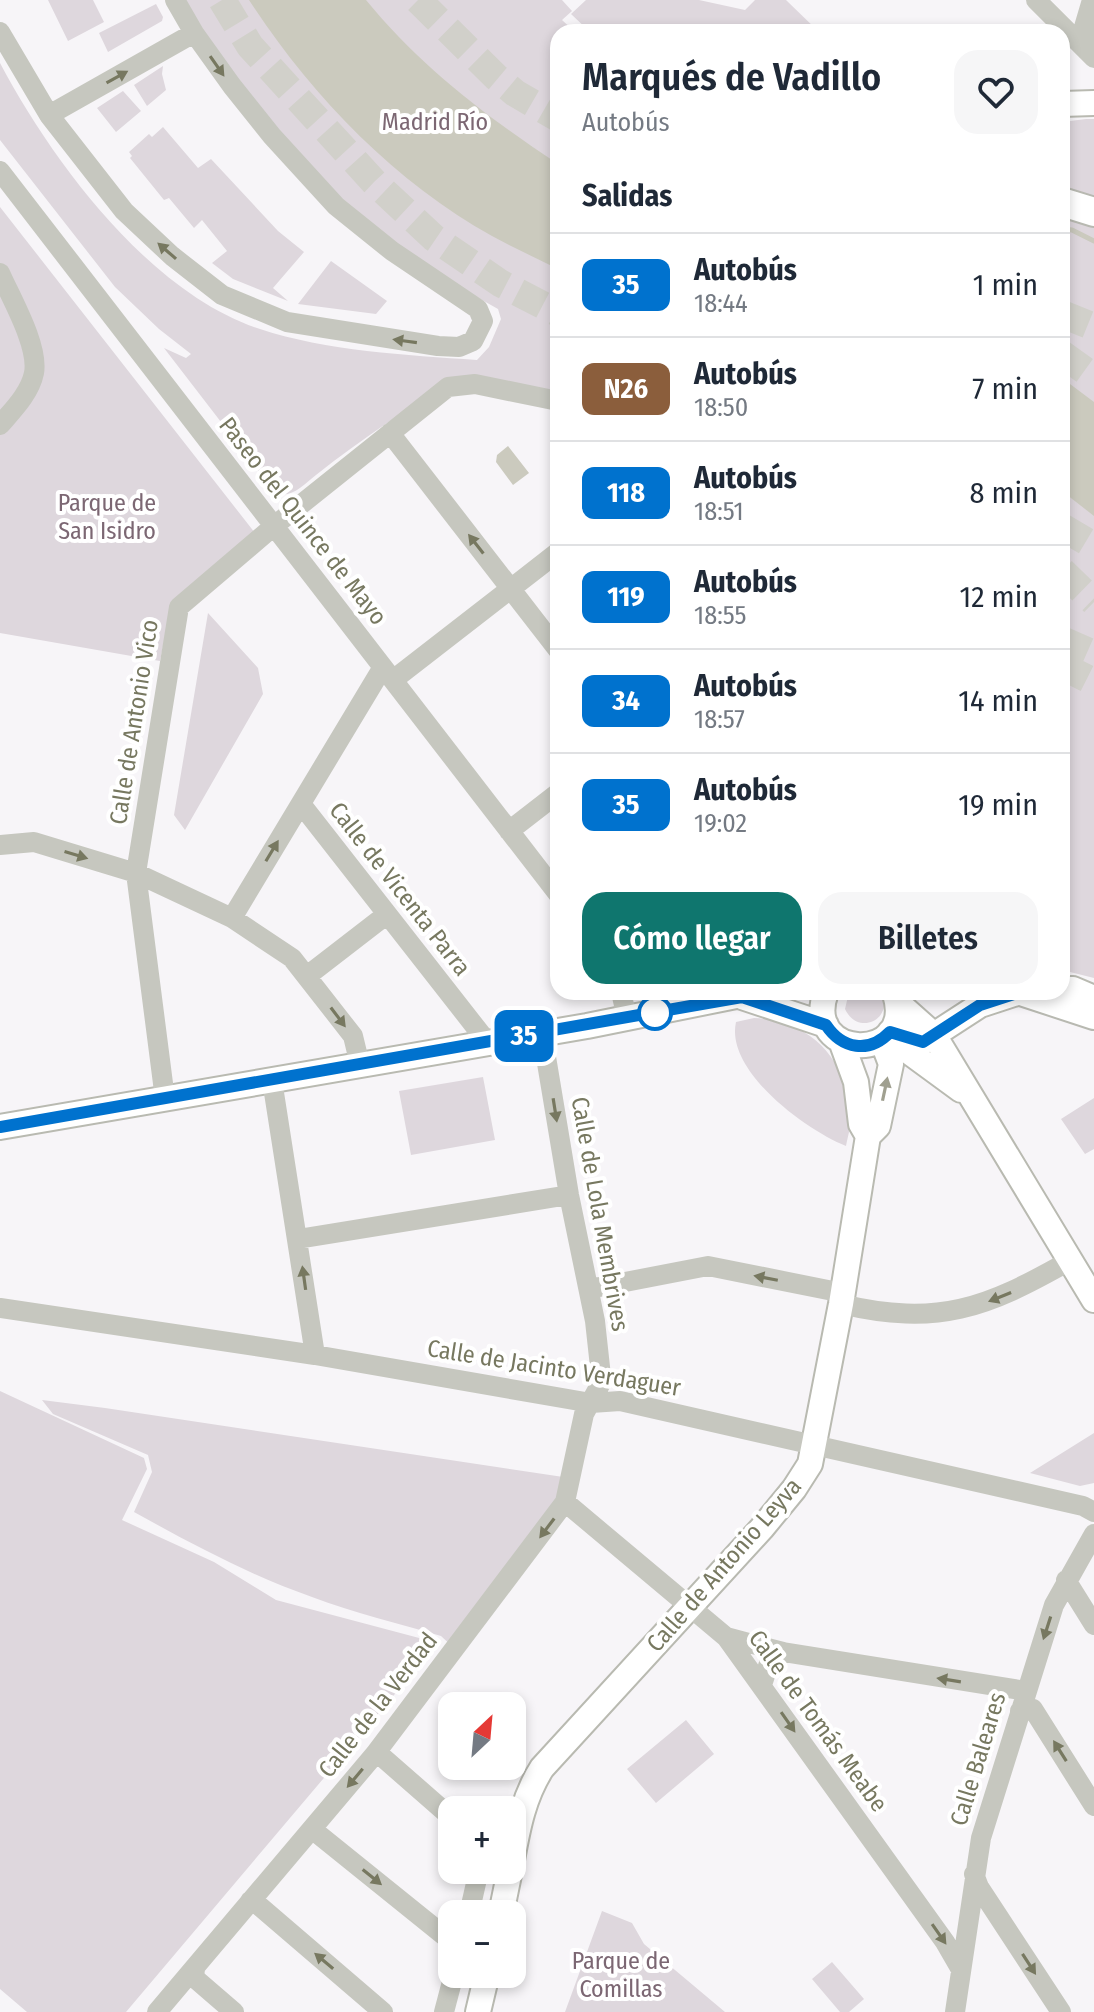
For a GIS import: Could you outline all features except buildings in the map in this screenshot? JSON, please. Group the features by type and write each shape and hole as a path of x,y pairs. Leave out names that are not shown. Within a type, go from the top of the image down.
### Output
{"highway":[{"path":"1070,998 1094,1007"},
{"path":"1048,1000 1094,1015"}],"main road":[{"path":"1070,104 1094,103"},
{"path":"1070,989 1094,998"},
{"path":"0,1127 718,1000"},
{"path":"762,1000 860,1047 886,1036 923,1042 980,1005 997,1000"},
{"path":"824,1000 822,1010 834,1033"},
{"path":"886,1036 897,1018 896,1000"},
{"path":"898,1000 934,1035 1094,1300"},
{"name":"Calle de Antonio Leyva","path":"834,1033 856,1082 861,1124 868,1136"},
{"path":"886,1036 969,1096"},
{"name":"Calle de Antonio Leyva","path":"526,1799 542,1768 794,1489 810,1464 842,1299 868,1136 878,1126 891,1064 886,1036"},
{"path":"478,2012 484,1988"}],"street":[{"path":"0,32 49,115 124,211 172,256 222,295 287,322 438,346 467,346 478,336 483,321 473,304 392,251 336,206 272,136 194,33 175,0"},
{"path":"1036,0 1060,24"},
{"path":"1055,19 1075,14 1090,3"},
{"path":"1090,3 1084,27 1090,54"},
{"path":"49,115 194,33"},
{"path":"1070,34 1090,54"},
{"name":"Paseo del Quince de Mayo","path":"2,181 550,884"},
{"path":"0,273 33,352 34,371 29,387 0,425"},
{"name":"Calle de Antonio Vico","path":"165,1099 136,873 179,607 274,526 448,387 475,384 550,399"},
{"path":"390,433 550,640"},
{"path":"232,918 301,804 388,674 550,558"},
{"path":"509,831 550,799"},
{"name":"Calle de Vicenta Parra","path":"301,804 488,1043"},
{"path":"0,845 34,842 136,873 232,918 292,958 353,1036 360,1065"},
{"path":"307,976 386,915"},
{"path":"623,1000 627,1018"},
{"name":"Calle de Lola Membrives","path":"542,1033 569,1195 589,1289 601,1376 591,1403"},
{"path":"272,1080 315,1355"},
{"path":"298,1239 569,1195"},
{"path":"589,1289 708,1266 904,1316 951,1312 986,1302 1018,1290 1069,1261"},
{"name":"Calle de Jacinto Verdaguer","path":"0,1308 315,1355 591,1403 620,1401 815,1443 1083,1506 1094,1512"},
{"name":"Calle de la Verdad","path":"157,2012 375,1754 565,1502 584,1414 591,1403"},
{"name":"Calle de Tomás Meabe","path":"565,1502 726,1637 945,1942 960,1968"},
{"name":"Calle Baleares","path":"955,2012 981,1838 1054,1605 1094,1534"},
{"path":"1066,1580 1094,1625"},
{"path":"726,1637 783,1652 1023,1701 1033,1709 1094,1806"},
{"path":"762,1685 770,1660 783,1652"},
{"path":"375,1754 380,1755 438,1806"},
{"path":"314,1826 318,1834 438,1931"},
{"path":"974,1874 979,1887 1061,2012"},
{"path":"250,1901 383,2012"},
{"path":"195,1969 194,1976 198,1981 234,2012"},
{"path":"444,2012 450,1988"}],"green space":[{"path":"48,0 93,0 104,22 68,41"},
{"name":"Madrid Río","path":"182,0 562,0 572,11 562,20 566,24 550,24 550,394 462,377 387,423 294,492 278,494 164,348 186,358 191,354 159,329 115,287 0,140 0,63 47,141 108,219 143,255 180,286 219,311 260,329 312,342 367,351 477,360 489,347 501,319 498,309 443,278 362,221 277,135"},
{"path":"586,0 699,0 745,10 755,0 786,0 811,24 582,24 571,14"},
{"path":"156,4 162,21 108,52 99,33"},
{"path":"163,66 166,90 147,106 134,85"},
{"path":"123,91 141,111 116,132 97,108"},
{"path":"1094,119 1094,978 1070,972 1070,121"},
{"path":"163,127 198,168 211,159 278,231 304,252 273,288 288,301 233,279 212,263 227,251 202,220 194,228 169,198 164,200 130,158 129,152 149,134 152,137"},
{"name":"Parque de San Isidro","path":"0,207 255,533 172,602 160,661 0,633"},
{"path":"331,261 387,301 376,314 298,304"},
{"path":"208,613 258,668 263,694 185,830 174,815"},
{"path":"847,1000 884,1002 879,1017 866,1023 858,1022 845,1009"},
{"path":"754,1018 800,1030 824,1048 833,1060 853,1108 846,1146 810,1127 755,1079 736,1041 736,1022"},
{"path":"483,1077 495,1140 411,1155 399,1091"},
{"path":"1094,1098 1094,1149 1085,1154 1061,1119"},
{"path":"0,1391 144,1458 147,1469 122,1520 214,1562 276,1600 438,1643 126,2012 27,2012 0,1989"},
{"path":"42,1400 570,1478 455,1649 441,1636 344,1608 266,1579 134,1512 152,1472 148,1455 53,1414"},
{"path":"1094,1433 1094,1483 1080,1486 1030,1473"},
{"path":"686,1720 714,1754 656,1803 627,1769"},
{"name":"Parque de Comillas","path":"602,1911 632,1923 644,1944 725,2012 565,2012"},
{"path":"832,1962 864,1999 849,2012 840,2012 812,1979"}],"shaded area":[{"path":"249,0 366,0 409,47 456,90 550,158 550,265 492,236 421,190 327,102"},
{"path":"1070,384 1094,402 1094,516 1070,497"},
{"path":"508,446 529,473 513,485 496,462 497,455"}],"waterway":[{"path":"1070,230 1094,241"}],"tunnel":[{"path":"222,0 250,46 374,182 434,238 500,283 550,309"},
{"path":"418,0 496,77 515,93 550,113"},
{"path":"1070,317 1094,327"},
{"path":"1070,360 1094,377"},
{"path":"1070,532 1094,546"},
{"path":"1070,579 1094,602"},
{"path":"1070,644 1094,654"},
{"path":"1070,670 1094,682"}],"bus line":[{"name":"35","path":"0,1127 726,1000"},
{"name":"35","path":"752,1000 826,1025 841,1041 860,1047 879,1042 890,1032 923,1042 991,1000"}]}
